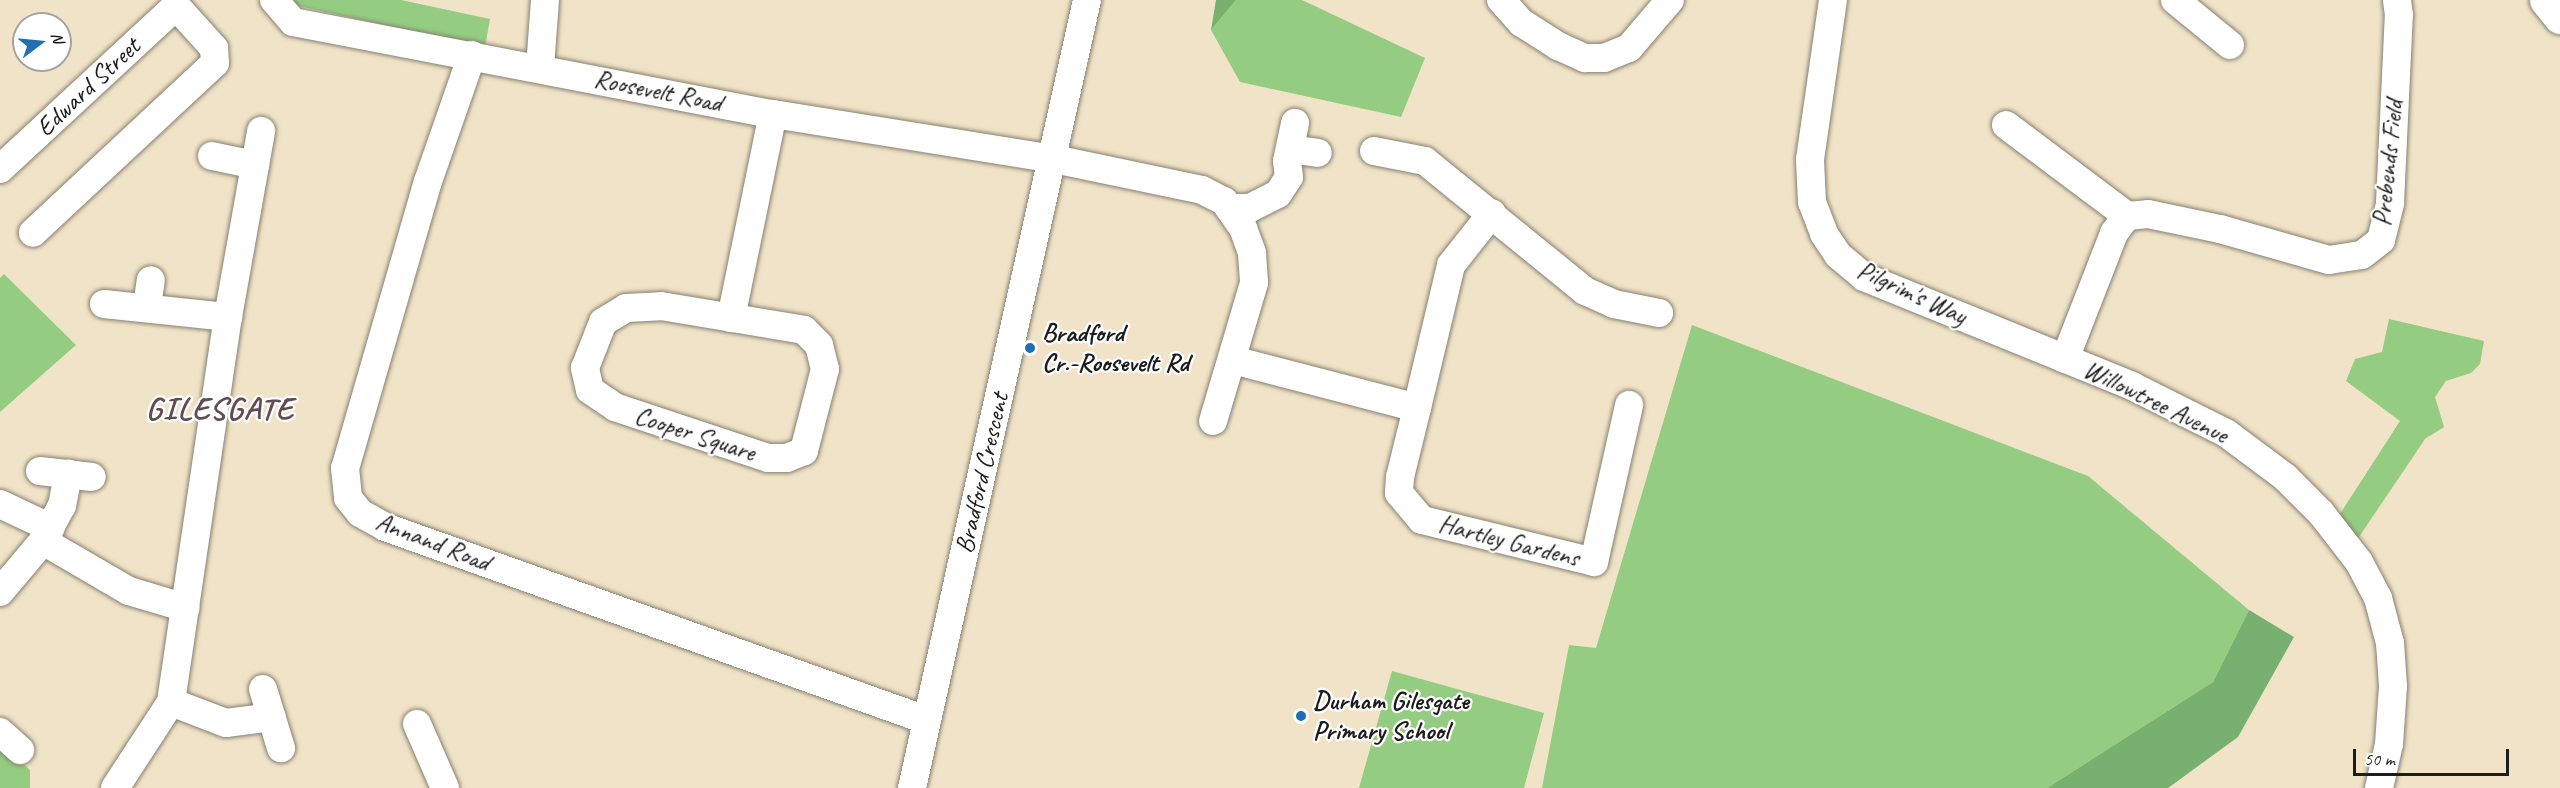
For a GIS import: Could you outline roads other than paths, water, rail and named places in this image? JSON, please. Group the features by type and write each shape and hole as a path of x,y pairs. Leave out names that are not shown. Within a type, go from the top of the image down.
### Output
{"highway":[{"path":"2547,0 2560,10"},
{"path":"2547,0 2560,17"}],"street":[{"name":"Roosevelt Road","path":"274,0 293,22 773,114 1054,159"},
{"path":"540,68 545,0"},
{"name":"Bradford Crescent","path":"912,788 1054,159 1087,0"},
{"path":"1501,0 1522,22 1558,46 1585,58 1604,58 1629,48 1670,0"},
{"name":"Pilgrim's Way","path":"1833,0 1810,159 1812,202 1829,241 1838,255 1864,277 2065,359"},
{"path":"2175,0 2230,45"},
{"name":"Prebends Field","path":"2127,216 2148,214 2220,229 2329,260 2362,255 2380,240 2390,203 2399,15 2397,0"},
{"name":"Edward Street","path":"0,169 176,6 214,48 215,63 33,233"},
{"name":"Annand Road","path":"472,55 428,181 345,468 348,498 360,513 385,527 926,720"},
{"path":"730,318 773,114"},
{"path":"2006,125 2127,216 2114,233 2065,359"},
{"path":"115,788 171,702 228,317 261,131"},
{"path":"0,145 35,135"},
{"path":"1229,208 1250,208 1278,194 1289,177 1292,136 1318,153"},
{"path":"1374,151 1425,161 1585,291 1614,304 1659,313"},
{"path":"212,156 255,165"},
{"path":"1054,159 1202,190 1229,208 1252,253 1254,284 1213,421"},
{"name":"Hartley Gardens","path":"1491,213 1451,265 1417,408 1400,493 1422,520 1594,562 1629,405"},
{"path":"104,304 149,293 228,317"},
{"name":"Cooper Square","path":"661,306 730,318 804,330 819,345 825,369 804,451 787,458 768,458 615,407 590,390 585,368 603,322 626,308 661,306"},
{"name":"Willowtree Avenue","path":"2065,359 2132,386 2226,433 2284,477 2321,513 2360,562 2378,598 2390,643 2393,686 2389,744 2379,788"},
{"path":"1233,360 1417,408"},
{"path":"0,592 47,534 80,475 40,471"},
{"path":"0,504 129,591 186,608"},
{"path":"263,689 281,748"},
{"path":"171,702 226,723 272,717"},
{"path":"417,724 445,788"}],"place":[{"name":"Bradford Cr.-Roosevelt Rd","path":"1030,348"},
{"name":"Durham Gilesgate Primary School","path":"1301,716"}],"district":[{"name":"GILESGATE","path":"220,409"}]}
